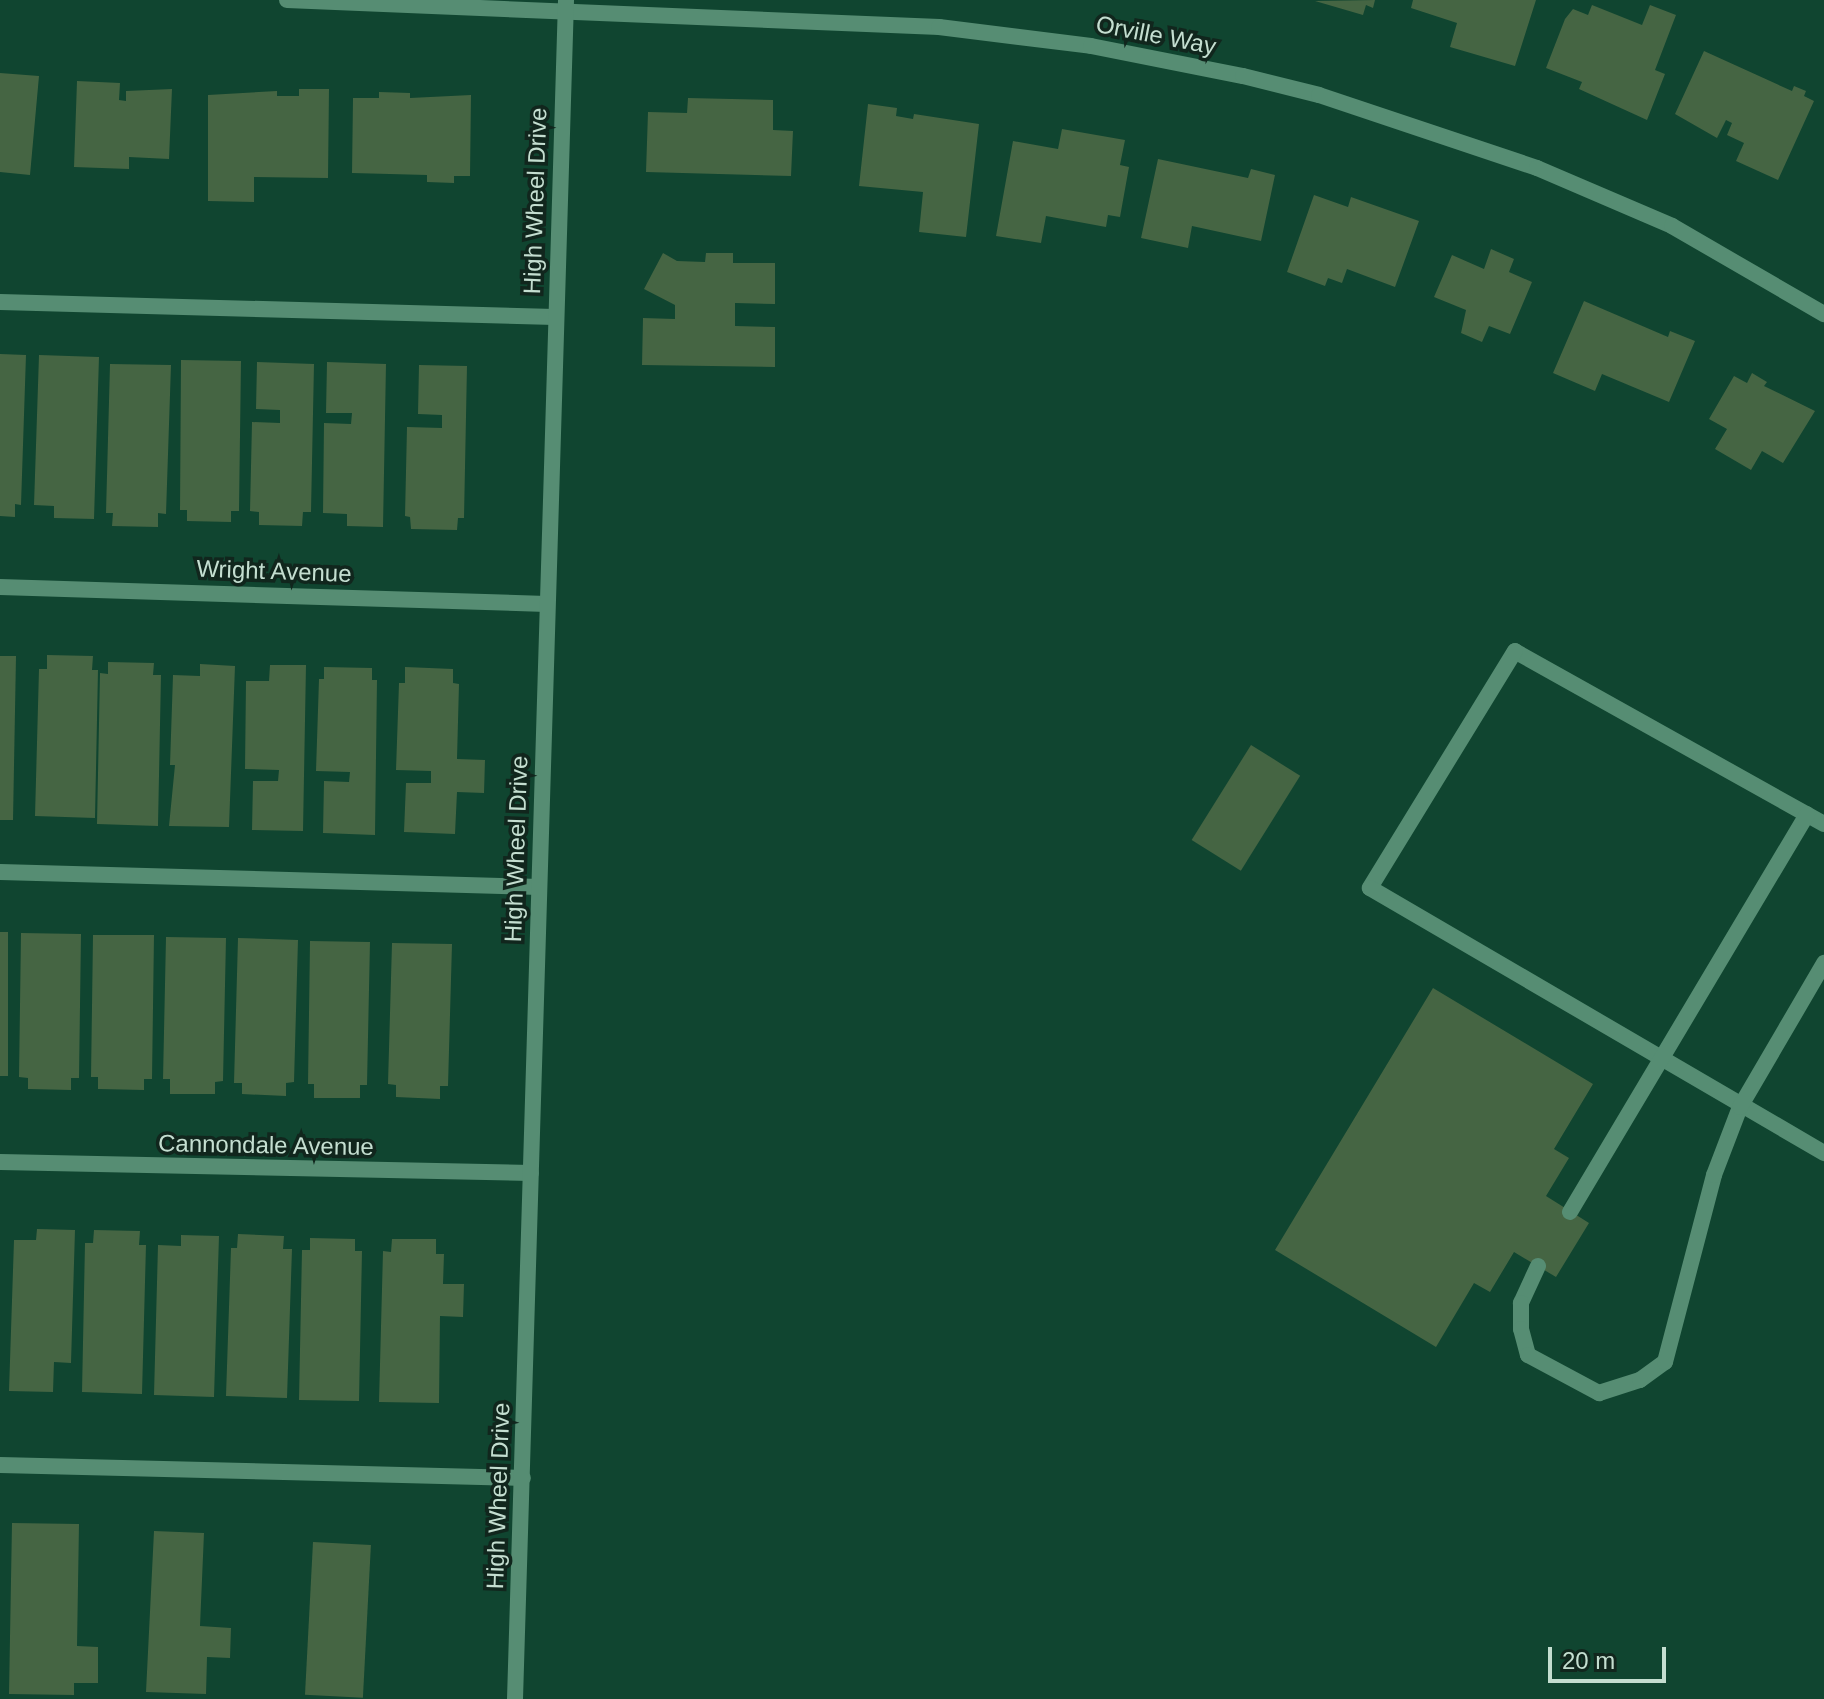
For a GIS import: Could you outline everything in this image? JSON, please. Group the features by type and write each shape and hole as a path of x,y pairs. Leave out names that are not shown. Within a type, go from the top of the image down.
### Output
{"street":[{"name":"Orville Way","path":"287,0 566,6 939,27 1091,46 1243,76 1364,109 1537,168 1672,226 1824,314"},
{"name":"High Wheel Drive","path":"515,1699 566,6"},
{"path":"0,302 555,317"},
{"name":"Wright Avenue","path":"0,587 547,604"},
{"path":"1824,824 1515,651 1370,888 1740,1107 1824,1153"},
{"path":"1570,1212 1807,814"},
{"path":"0,872 539,887"},
{"path":"1538,1266 1521,1303 1521,1329 1528,1355 1599,1393 1640,1380 1665,1362 1714,1175 1740,1107 1824,963"},
{"name":"Cannondale Avenue","path":"0,1162 531,1173"},
{"path":"0,1465 523,1478"}],"building":[{"path":"1375,0 1373,8 1366,5 1363,15 1315,1"},
{"path":"1413,0 1536,0 1515,66 1450,47 1457,23 1411,8"},
{"path":"1592,5 1642,25 1650,5 1676,15 1655,70 1665,74 1647,120 1579,89 1582,82 1546,68 1565,19 1573,9 1588,15"},
{"path":"1704,51 1792,91 1794,86 1806,91 1804,96 1814,101 1778,180 1736,161 1744,143 1727,135 1732,123 1726,120 1717,138 1675,114"},
{"path":"0,73 39,76 30,175 0,172"},
{"path":"77,81 120,83 119,100 126,101 126,91 172,89 169,159 129,157 129,169 74,167"},
{"path":"299,89 329,89 328,178 254,177 254,202 208,201 208,95 277,91 277,96 299,96"},
{"path":"379,92 410,93 410,98 471,95 470,176 454,176 454,183 427,182 427,175 352,173 353,98 379,98"},
{"path":"688,98 773,100 773,130 793,131 791,176 646,172 648,112 687,113"},
{"path":"868,104 897,108 896,116 913,119 914,114 979,124 966,237 919,232 923,192 859,186"},
{"path":"1062,129 1125,140 1120,165 1129,167 1120,217 1108,215 1106,227 1046,216 1041,243 996,236 1013,141 1058,149"},
{"path":"1158,159 1248,178 1251,169 1275,175 1261,241 1192,226 1188,248 1141,238"},
{"path":"1314,195 1348,207 1351,197 1419,221 1395,287 1347,269 1342,283 1328,278 1325,286 1287,272"},
{"path":"1491,249 1514,259 1509,272 1532,282 1510,334 1489,326 1482,342 1461,333 1466,310 1434,297 1452,255 1484,269"},
{"path":"663,253 677,261 705,262 706,253 733,253 733,263 775,263 775,304 735,303 735,326 775,327 775,367 642,365 643,318 675,319 675,305 644,289"},
{"path":"1584,301 1668,337 1670,331 1695,341 1669,402 1602,374 1595,391 1553,373"},
{"path":"0,354 26,355 21,505 15,504 15,517 0,516"},
{"path":"39,355 99,357 94,519 54,518 54,506 34,505"},
{"path":"181,360 241,361 239,511 231,511 231,522 187,521 187,510 180,510"},
{"path":"257,362 314,364 311,512 303,512 302,526 259,525 259,512 250,511 252,422 280,423 280,410 256,409"},
{"path":"327,362 386,364 383,527 347,526 347,514 323,513 324,423 351,424 352,413 326,413"},
{"path":"110,364 171,365 166,514 158,513 158,527 112,526 113,513 106,513"},
{"path":"419,365 467,366 464,518 458,518 457,530 411,529 410,517 405,516 407,427 442,428 442,415 418,414"},
{"path":"1752,373 1767,382 1764,386 1815,411 1783,463 1762,451 1751,470 1715,449 1727,429 1709,419 1734,376 1747,383"},
{"path":"47,655 93,656 92,670 98,670 95,818 35,816 39,669 47,669"},
{"path":"0,656 16,656 13,820 0,820"},
{"path":"108,662 154,663 153,675 161,675 158,826 97,824 100,673 108,674"},
{"path":"200,664 235,666 229,827 169,826 175,765 170,765 173,675 200,676"},
{"path":"270,665 306,665 303,831 252,830 253,781 278,781 279,770 245,769 246,681 269,681"},
{"path":"324,667 372,668 372,680 377,680 375,835 323,833 324,781 349,782 350,772 316,771 319,679 324,679"},
{"path":"405,667 453,669 453,683 459,684 457,759 485,760 484,793 457,792 455,834 404,832 406,783 431,783 431,771 396,770 399,683 405,683"},
{"path":"1251,745 1300,776 1241,871 1192,840"},
{"path":"0,932 8,932 8,1076 0,1076"},
{"path":"21,933 81,934 79,1078 71,1078 71,1090 28,1089 28,1078 19,1077"},
{"path":"93,935 154,935 152,1079 144,1079 144,1090 98,1089 98,1077 91,1077"},
{"path":"166,937 226,938 223,1081 215,1082 215,1094 170,1094 170,1079 163,1079"},
{"path":"238,938 298,940 294,1082 286,1083 286,1096 242,1094 242,1083 234,1083"},
{"path":"310,941 370,942 367,1085 360,1085 360,1098 314,1098 314,1084 308,1084"},
{"path":"392,943 452,944 448,1086 440,1086 440,1099 396,1097 396,1085 388,1084"},
{"path":"1433,988 1593,1084 1554,1149 1569,1158 1546,1196 1589,1223 1556,1277 1514,1252 1490,1292 1474,1283 1436,1347 1275,1250"},
{"path":"37,1229 75,1230 71,1363 54,1362 53,1392 9,1391 14,1240 36,1240"},
{"path":"94,1230 140,1231 139,1245 146,1245 142,1394 82,1392 85,1243 93,1243"},
{"path":"238,1234 284,1236 283,1249 292,1249 287,1398 226,1396 231,1248 237,1248"},
{"path":"181,1235 219,1236 214,1397 154,1395 158,1245 181,1246"},
{"path":"310,1238 355,1239 355,1251 362,1251 359,1401 299,1400 302,1250 310,1250"},
{"path":"392,1239 436,1239 436,1254 444,1254 443,1284 464,1284 463,1317 440,1316 439,1403 379,1402 383,1251 391,1252"},
{"path":"12,1523 79,1524 77,1646 98,1647 98,1683 74,1683 74,1695 9,1694"},
{"path":"154,1531 204,1533 200,1626 231,1628 230,1658 207,1657 206,1694 146,1692"},
{"path":"313,1542 371,1545 363,1698 305,1695"}]}
